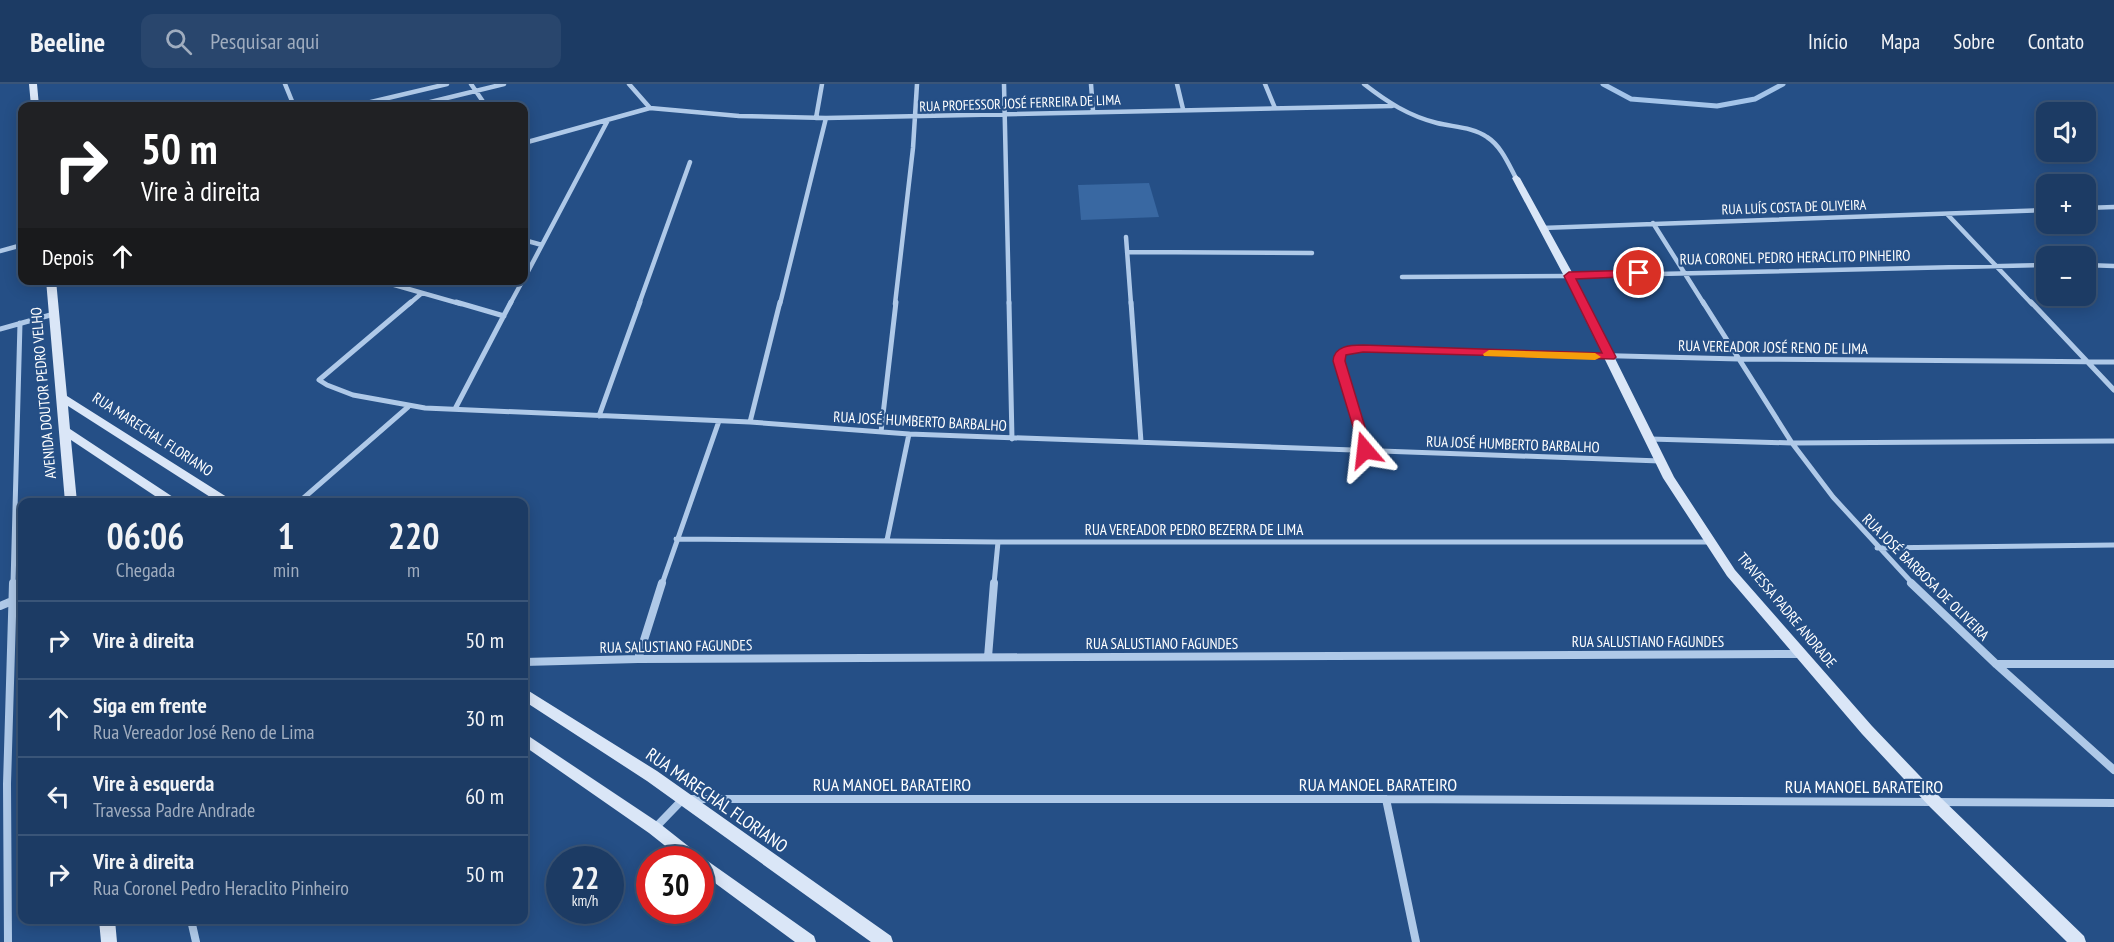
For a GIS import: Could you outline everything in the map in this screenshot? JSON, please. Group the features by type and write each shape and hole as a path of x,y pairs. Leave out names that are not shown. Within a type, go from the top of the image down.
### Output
{"street":[{"path":"33,84 35,102"},
{"path":"285,84 292,102"},
{"path":"371,102 447,84"},
{"path":"471,84 483,102"},
{"path":"430,102 504,84"},
{"path":"528,142 650,108 629,84"},
{"path":"816,118 822,84"},
{"path":"881,432 917,84"},
{"path":"1004,84 1012,439"},
{"path":"1091,84 1093,111"},
{"path":"1177,84 1183,109"},
{"path":"1265,84 1275,108"},
{"path":"1365,84 1392,106 1420,118 1474,130 1490,138 1503,151 1516,178"},
{"name":"RUA PROFESSOR JOSÉ FERREIRA DE LIMA","path":"650,108 739,116 826,118 1392,106"},
{"path":"750,422 826,118"},
{"path":"528,271 608,120"},
{"path":"599,416 690,162"},
{"name":"TRAVESSA PADRE ANDRADE","path":"1516,178 1569,276 1669,478 1731,573 1867,730 1935,802 2078,942"},
{"path":"2096,208 2114,207"},
{"name":"RUA LUÍS COSTA DE OLIVEIRA","path":"1542,228 2036,210"},
{"path":"1947,214 2114,390"},
{"name":"RUA JOSÉ BARBOSA DE OLIVEIRA","path":"1653,223 1792,443 1821,482 1877,548 1996,664 2114,770"},
{"path":"1126,237 1141,442"},
{"path":"528,241 542,244"},
{"path":"0,251 18,246"},
{"path":"1127,252 1312,254"},
{"name":"RUA CORONEL PEDRO HERACLITO PINHEIRO","path":"1402,277 1569,276 2036,265"},
{"path":"2096,265 2114,266"},
{"name":"AVENIDA DOUTOR PEDRO VELHO","path":"51,285 71,498"},
{"path":"394,285 504,316"},
{"path":"455,409 520,285"},
{"name":"RUA JOSÉ HUMBERTO BARBALHO","path":"422,293 319,380 327,387 342,392 408,407 750,422 1012,439 1660,461"},
{"path":"0,329 54,314"},
{"path":"8,942 3,785 12,601 20,323"},
{"name":"RUA VEREADOR JOSÉ RENO DE LIMA","path":"1365,450 1339,356 1349,349 1610,357 2114,362"},
{"name":"RUA MARECHAL FLORIANO","path":"62,397 220,498"},
{"path":"304,498 408,407"},
{"path":"638,659 676,539 719,421"},
{"path":"65,431 166,498"},
{"path":"887,540 909,434"},
{"path":"1650,439 1792,443 2114,441"},
{"name":"RUA VEREADOR PEDRO BEZERRA DE LIMA","path":"676,539 998,542 1711,542"},
{"path":"988,657 998,542"},
{"path":"1877,548 2114,545"},
{"path":"0,606 12,601"},
{"name":"RUA SALUSTIANO FAGUNDES","path":"528,662 638,659 1801,654"},
{"path":"1996,664 2114,664"},
{"name":"RUA MARECHAL FLORIANO","path":"528,697 652,776 885,942"},
{"path":"528,742 678,846"},
{"path":"654,828 683,799"},
{"name":"RUA MANOEL BARATEIRO","path":"683,799 1386,799 2114,803"},
{"path":"1386,799 1416,942"},
{"path":"714,873 808,942"},
{"path":"107,924 109,942"},
{"path":"192,924 196,942"}],"shaded area":[{"path":"1149,183 1159,217 1081,220 1078,185"}],"waterway":[{"path":"1603,84 1631,99 1717,106 1755,99 1783,84"}],"slow traffic":[{"path":"1489,354 1595,357"}],"route":[{"path":"1365,450 1339,361 1342,353 1349,349 1363,348 1610,357 1569,276 1639,273"}]}
